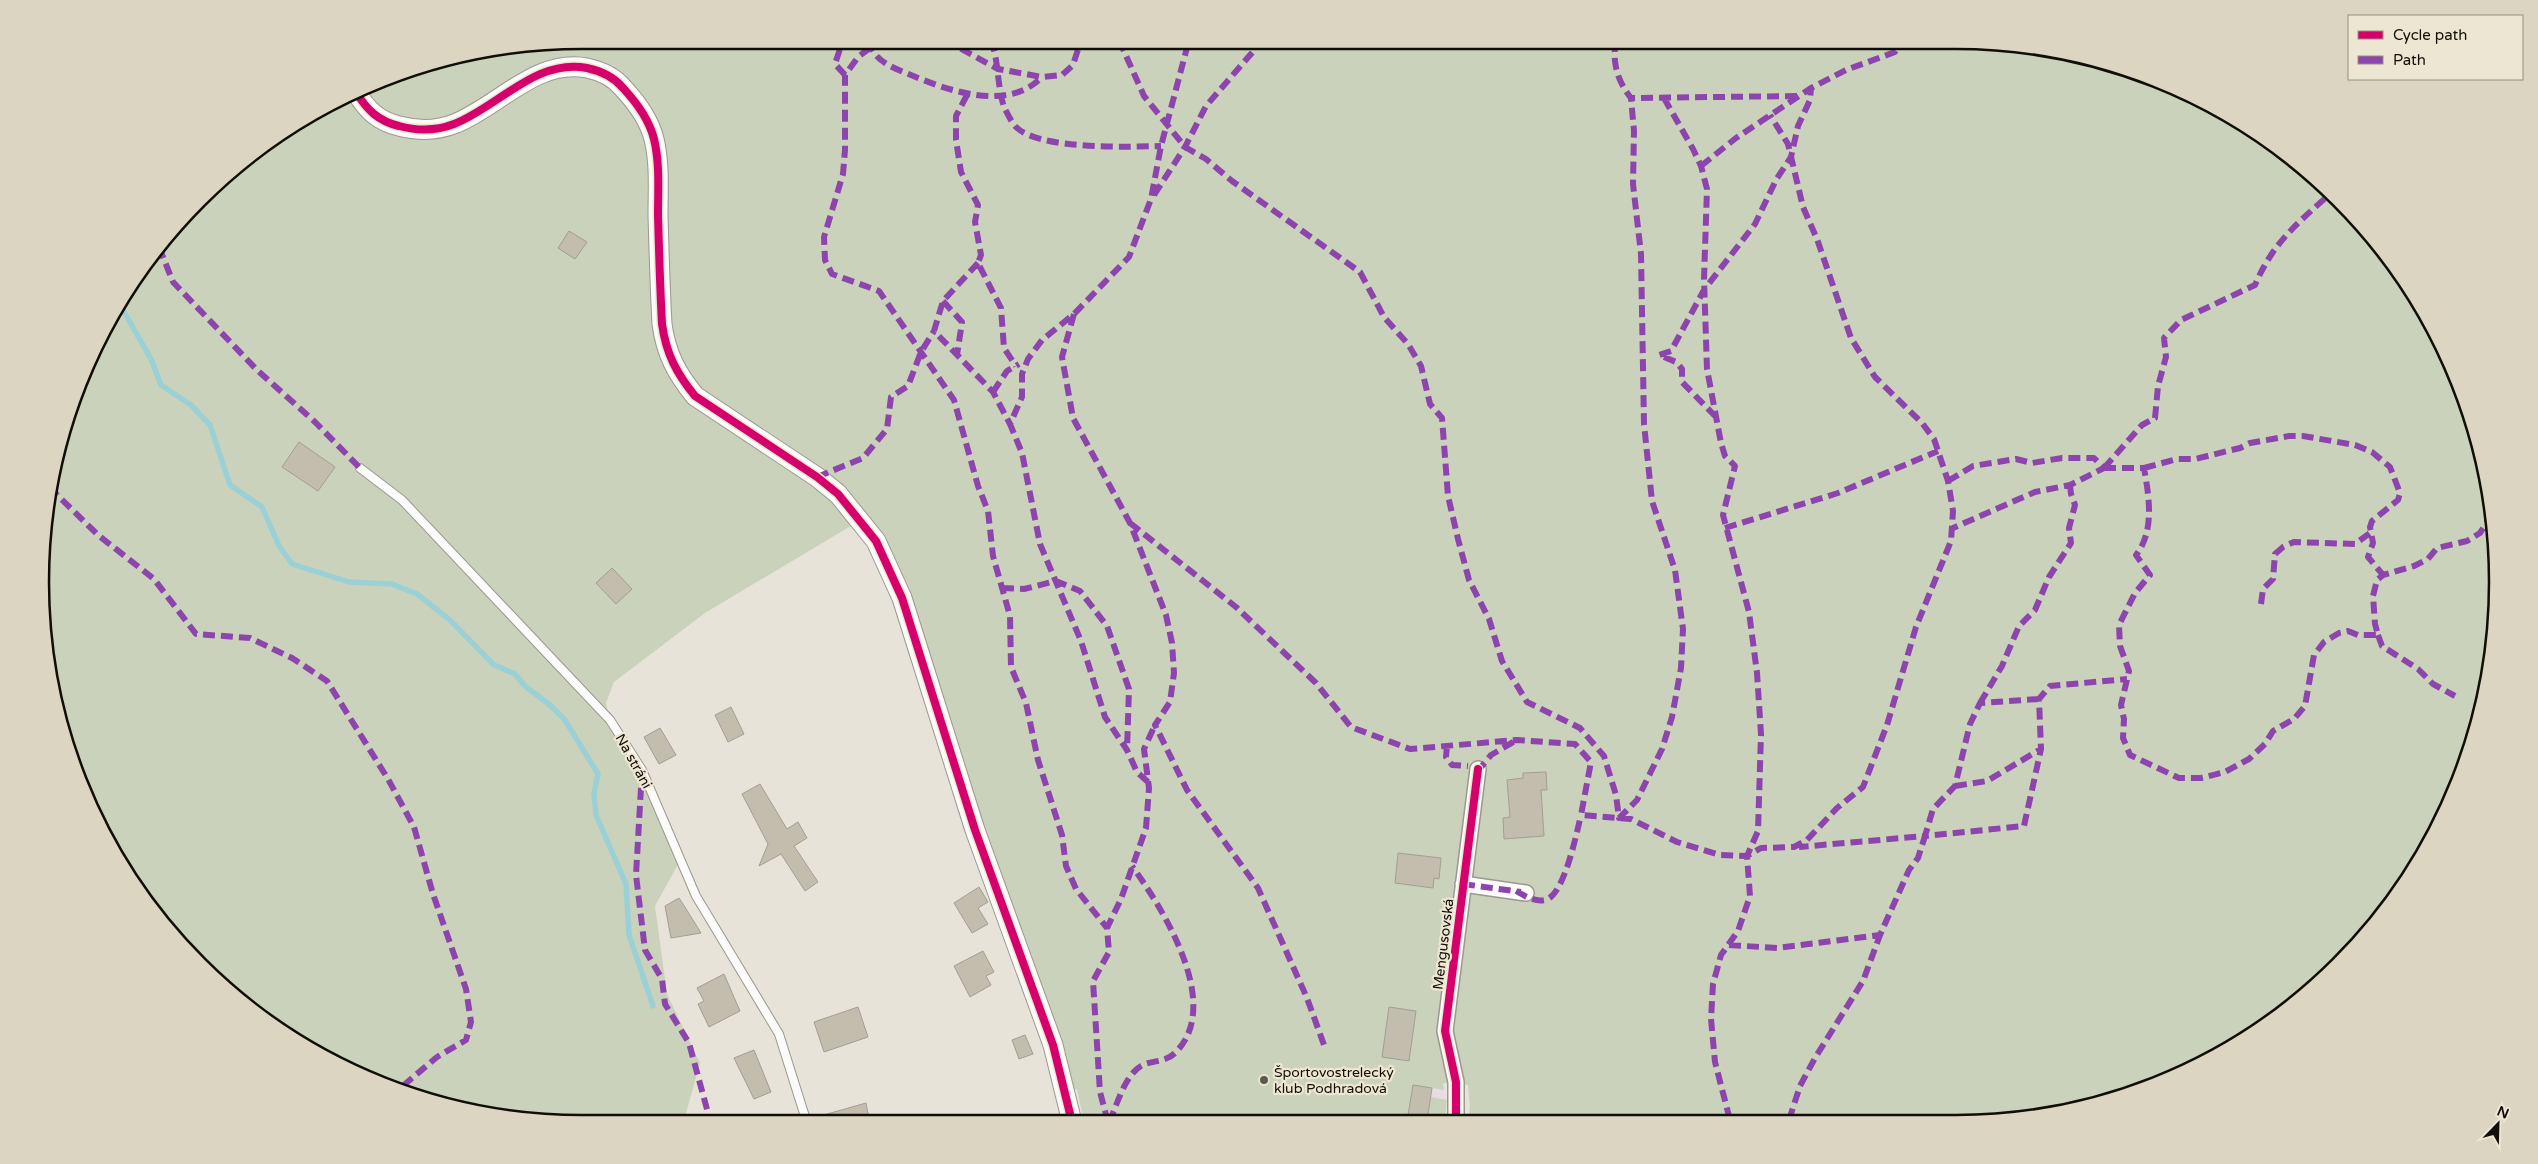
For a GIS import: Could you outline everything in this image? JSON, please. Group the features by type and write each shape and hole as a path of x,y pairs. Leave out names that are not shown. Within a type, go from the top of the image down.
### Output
{"street":[{"path":"359,98 364,107 376,117 411,129 432,130 455,124 537,75 554,69 576,66 599,71 618,82 634,99 646,118 654,139 658,168 662,324 665,347 680,378 695,396 817,477 838,494 876,541 902,598 975,830 1053,1045 1070,1115"},
{"name":"Mengusovská","path":"1456,1115 1456,1082 1445,1031 1478,769"},
{"path":"1463,884 1526,892"}],"lane":[{"name":"Na stráni","path":"360,468 402,500 610,720 642,770 696,896 778,1034 804,1115"}],"shaded area":[{"path":"1413,1085 1444,1090 1447,1100 1446,1115 1408,1115"}],"green space":[{"path":"582,49 1956,49 2026,53 2094,67 2160,89 2223,120 2281,159 2333,205 2379,257 2418,315 2449,378 2471,444 2479,478 2485,512 2489,582 2485,652 2479,686 2471,720 2449,786 2418,849 2399,878 2357,934 2333,959 2281,1005 2252,1025 2223,1044 2160,1075 2094,1097 2060,1105 2026,1111 1991,1114 1469,1115 1468,1085 1443,1083 1444,1090 1413,1085 1408,1115 1083,1115 1077,1089 1067,1091 902,598 861,520 705,613 614,682 606,703 610,720 642,770 681,859 655,906 667,994 700,1063 686,1115 582,1115 512,1111 478,1105 411,1087 378,1075 346,1060 315,1044 257,1005 230,983 181,934 159,907 120,849 89,786 77,753 67,720 53,652 49,582 50,547 53,512 59,478 67,444 89,378 120,315 139,286 181,230 205,205 257,159 286,139 315,120 378,89 444,67 478,59 512,53"},
{"path":"1431,1097 1447,1100 1445,1115 1428,1115"}],"building":[{"path":"569,231 587,242 575,259 558,248"},
{"path":"299,442 335,467 318,491 282,467"},
{"path":"612,568 632,589 616,604 596,583"},
{"path":"731,707 744,734 728,742 715,715"},
{"path":"660,728 676,755 659,764 644,737"},
{"path":"1546,772 1547,790 1541,790 1544,836 1504,839 1503,818 1510,817 1507,780 1523,778 1523,773"},
{"path":"760,784 787,829 798,822 807,838 794,846 818,882 805,891 781,854 759,866 768,844 742,794"},
{"path":"1398,853 1441,858 1439,879 1434,878 1433,888 1395,883"},
{"path":"979,887 988,902 978,908 988,924 972,933 954,903"},
{"path":"679,898 701,933 671,938 665,906"},
{"path":"983,951 994,972 986,976 991,985 970,997 954,966"},
{"path":"724,974 740,1011 709,1027 698,1004 704,1001 697,988"},
{"path":"858,1007 868,1037 824,1052 814,1022"},
{"path":"1389,1007 1416,1011 1409,1061 1382,1057"},
{"path":"1025,1035 1033,1054 1019,1059 1012,1040"},
{"path":"754,1050 771,1092 754,1099 734,1058"},
{"path":"1413,1085 1432,1088 1428,1115 1408,1115"},
{"path":"866,1103 868,1115 824,1115"}],"waterway":[{"path":"123,310 151,359 161,385 191,405 210,425 230,485 262,507 279,546 292,564 349,582 392,584 417,594 450,620 494,665 515,674 525,686 550,705 565,720 598,774 594,793 596,815 626,884 629,935 653,1006"}],"marked path":[{"path":"840,49 835,64 845,75"},
{"path":"869,49 858,57 845,75 845,150 843,174 824,237 825,260 832,274 879,291 954,400 978,486 988,511 993,556 1010,616 1011,667 1026,703 1038,760 1062,835 1066,866 1076,889 1107,928"},
{"path":"872,49 879,58 891,66 943,87 978,95 996,96 1013,94 1028,88 1042,77"},
{"path":"961,49 998,69 1042,77 1062,75 1073,65 1078,49"},
{"path":"993,49 1004,107 1014,125 1028,134 1044,140 1085,146 1161,146"},
{"path":"1123,49 1144,96 1185,147 1206,159 1232,181 1360,272 1384,317 1408,344 1421,366 1430,404 1442,418 1448,496 1458,539 1469,580 1489,619 1502,661 1527,702 1580,728 1604,756 1616,795 1619,818 1637,800 1662,749 1672,717 1681,668 1683,629 1675,570 1652,501 1644,424 1641,254 1633,184 1634,131 1631,98"},
{"path":"1148,782 1137,772 1127,750 1105,717 1081,641 1040,544 1022,453 1010,424 1022,397 1022,374 1028,359 1042,340 1074,314 1129,257 1151,199 1161,146 1187,49"},
{"path":"1154,195 1185,147 1206,106 1255,49"},
{"path":"1615,49 1615,64 1619,78 1631,98 1800,96"},
{"path":"1701,166 1736,138 1811,88 1846,70 1895,52 1897,49"},
{"path":"1716,417 1682,382 1682,369 1676,362 1659,355 1671,351 1704,290 1755,224 1776,180 1791,157 1798,126 1810,100 1811,88"},
{"path":"967,95 956,116 956,140 961,172 978,205 975,222 981,255 978,263 1001,308 1004,348 1016,366"},
{"path":"1664,98 1693,149 1701,166 1707,189 1704,279 1707,369 1721,443 1725,456 1735,466 1723,515 1749,612 1757,673 1761,734 1758,831 1747,856 1750,896 1738,931 1721,955 1713,984 1711,1019 1715,1062 1729,1115"},
{"path":"1130,523 1236,607 1316,683 1351,727 1410,749 1517,740 1575,744 1591,762 1581,815 1631,819 1677,842 1720,855 1747,856 1761,848 1794,847 1807,840 1837,808 1863,787 1887,725 1916,627 1951,541 1953,511 1948,481 1934,439 1922,423 1875,377 1851,338 1817,239 1803,207 1788,144 1770,115"},
{"path":"2104,468 2142,425 2155,418 2158,386 2166,357 2164,338 2181,320 2255,285 2278,245 2297,224 2326,198"},
{"path":"162,254 173,282 257,370 315,422 360,468"},
{"path":"978,263 943,301 934,331 993,392 1010,424"},
{"path":"943,301 962,322 957,355"},
{"path":"1074,314 1062,357 1073,418 1130,523 1166,615 1172,643 1174,673 1170,702 1155,725 1187,790 1258,888 1307,998 1324,1045"},
{"path":"817,477 863,458 887,429 891,397 908,386 921,352 934,331"},
{"path":"993,392 1007,371 1019,364"},
{"path":"2144,468 2177,459 2195,459 2240,448 2250,443 2289,436 2303,436 2355,445 2372,452 2390,467 2400,493 2398,500 2372,521 2370,527 2373,543 2368,557 2383,575"},
{"path":"1725,528 1838,493 1938,451"},
{"path":"1948,481 1973,466 2016,459 2032,463 2062,458 2094,458 2104,468 2070,485 2035,492 1953,528"},
{"path":"2104,468 2144,468 2149,502 2146,535 2136,555 2150,575 2135,593 2119,625 2120,646 2129,671 2121,705 2124,719 2123,738 2130,755 2179,778 2201,778 2225,772 2249,759 2265,744 2273,731 2294,719 2305,706 2314,655 2324,642 2339,633 2348,631 2358,635 2378,635 2375,624 2373,596 2377,580 2383,575 2414,566 2428,559 2437,548 2467,541 2480,533 2486,524"},
{"path":"1980,703 2002,666 2019,626 2035,610 2049,577 2071,543 2069,528 2075,505 2070,485"},
{"path":"56,494 98,535 154,579 196,634 250,638 292,658 327,681 388,779 414,827 433,894 466,989 471,1022 466,1040 437,1057 404,1085"},
{"path":"2261,604 2263,589 2273,579 2275,554 2283,547 2294,542 2355,544 2370,533"},
{"path":"1002,588 1024,589 1056,581 1080,591 1107,626 1129,689 1127,750"},
{"path":"2378,635 2382,646 2418,669 2433,684 2455,696"},
{"path":"2039,699 1980,703 1970,724 1955,786 1933,809 1925,836 2024,826 2041,749 2039,699 2050,686 2127,679"},
{"path":"1106,1115 1100,1092 1093,981 1109,952 1107,928 1121,899 1146,828 1149,788 1144,749 1155,725"},
{"path":"1477,772 1491,755 1515,741"},
{"path":"1447,746 1446,757 1452,765 1468,766"},
{"path":"1955,786 1987,781 2041,749"},
{"path":"642,770 636,875 645,950 662,979 665,1004 689,1043 709,1115"},
{"path":"1516,891 1537,900 1545,900 1552,896 1564,876 1581,815"},
{"path":"1729,945 1777,948 1880,935 1909,870 1918,858 1925,836 1799,847"},
{"path":"1112,1115 1126,1084 1135,1071 1145,1064 1163,1060 1176,1052 1189,1032 1193,1009 1191,983 1172,931 1159,906 1132,866"},
{"path":"1463,884 1521,892"},
{"path":"1791,1115 1800,1086 1815,1058 1863,981 1880,935"}],"cycle path":[{"path":"360,98 374,114 392,124 413,129 434,129 454,124 470,116 534,77 551,70 568,67 587,68 607,75 616,81 638,105 652,132 657,158 662,324 669,354 683,380 695,396 817,477 838,494 876,541 902,598 975,830 1053,1045 1070,1115"},
{"path":"1456,1115 1456,1082 1445,1031 1478,769"}],"place":[{"name":"Športovostrelecký klub Podhradová","path":"1264,1080"}]}
